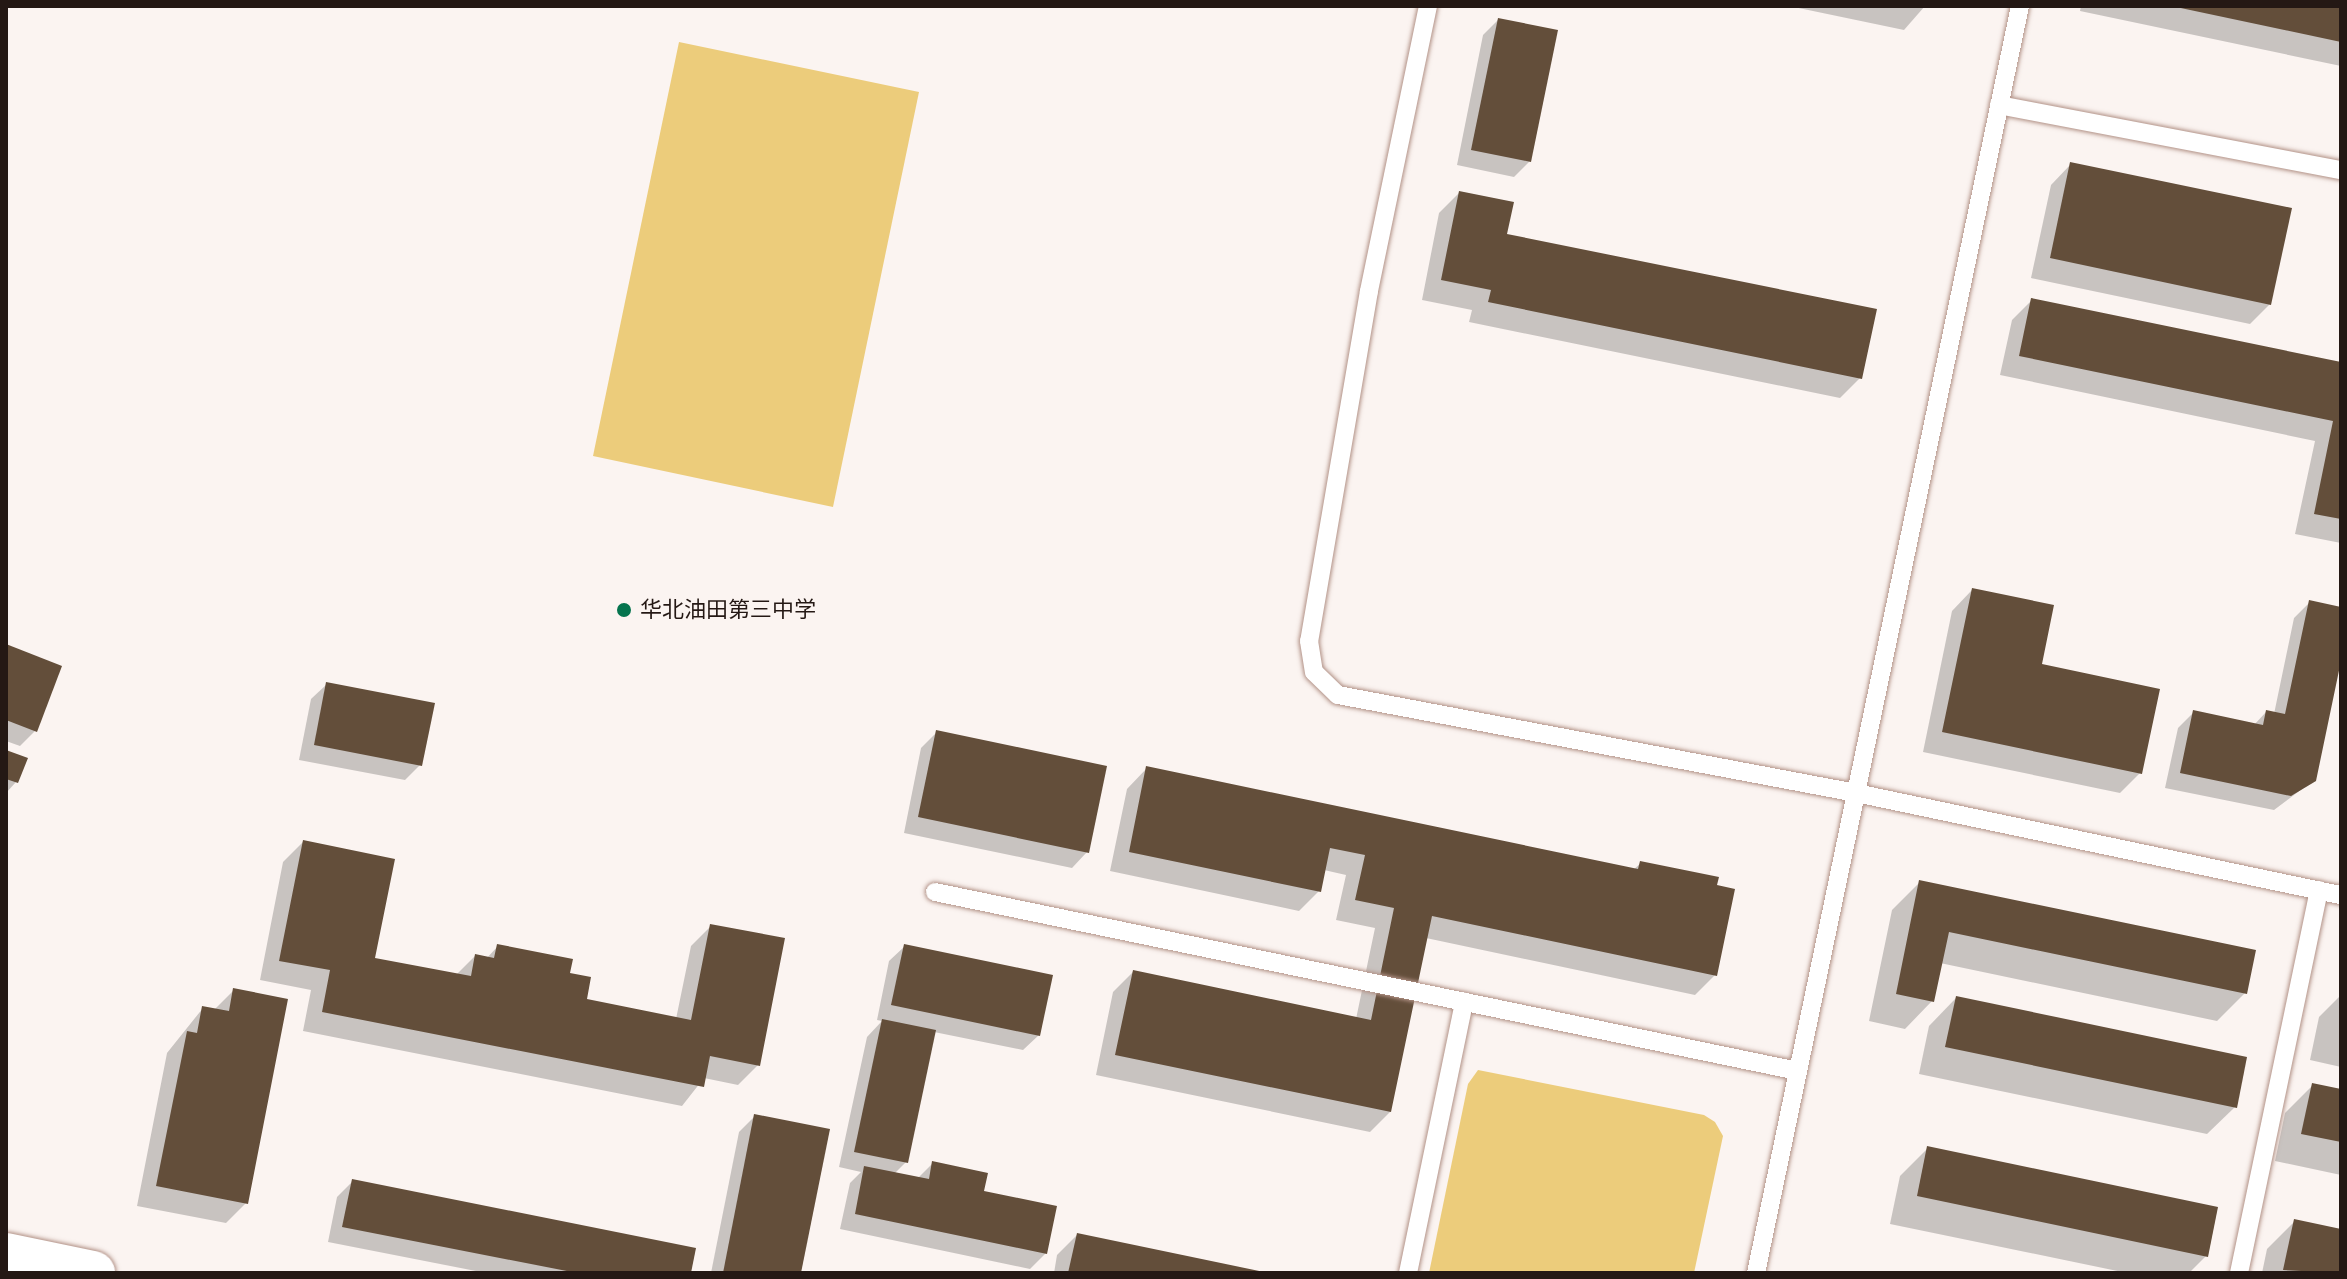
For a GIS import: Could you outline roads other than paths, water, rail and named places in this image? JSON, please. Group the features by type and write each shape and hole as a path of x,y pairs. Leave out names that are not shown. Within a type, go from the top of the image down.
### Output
{"main road":[{"path":"6,1255 93,1273"}],"lane":[{"path":"1428,6 1356,367 1309,641 1314,672 1338,695 1856,793 2341,895"},
{"path":"1756,1273 2020,6"},
{"path":"1999,105 2341,170"},
{"path":"2239,1273 2319,890"},
{"path":"935,892 1798,1071"},
{"path":"1408,1273 1464,1002"}],"place":[{"name":"华北油田第三中学","path":"624,610"}]}
